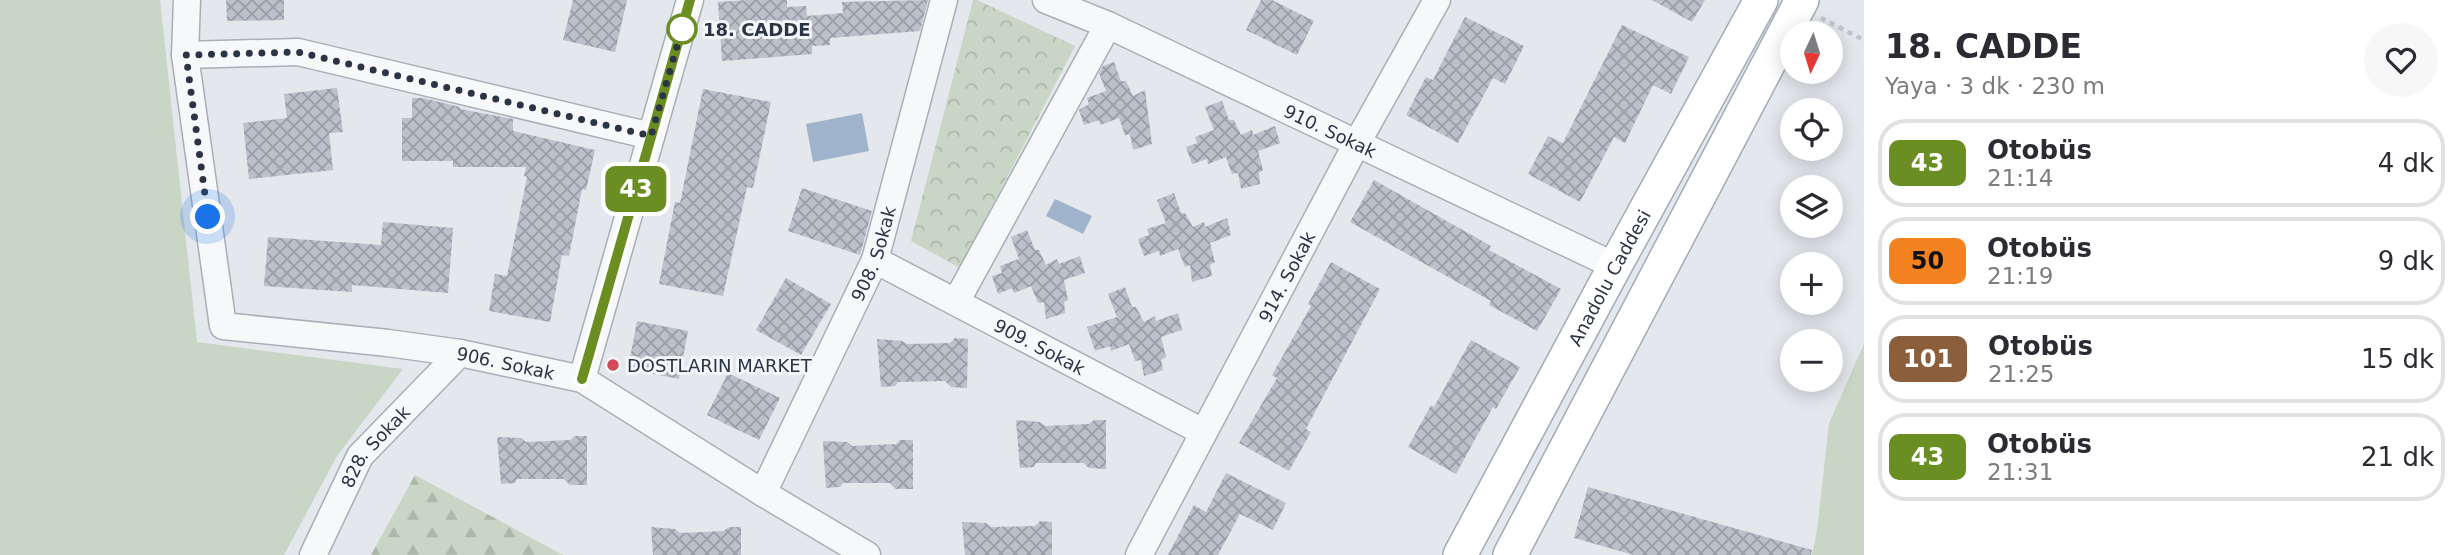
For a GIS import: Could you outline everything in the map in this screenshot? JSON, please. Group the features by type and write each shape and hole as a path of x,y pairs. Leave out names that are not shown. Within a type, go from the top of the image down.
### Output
{"main road":[{"name":"Anadolu Caddesi","path":"1460,555 1761,0"},
{"path":"1510,555 1808,7"}],"street":[{"path":"187,0 186,55 298,52 651,136"},
{"path":"582,379 690,0"},
{"name":"908. Sokak","path":"763,493 875,260 944,0"},
{"name":"910. Sokak","path":"1046,0 1108,25 1615,266"},
{"name":"914. Sokak","path":"1139,555 1357,143 1437,0"},
{"path":"956,302 1108,25"},
{"name":"906. Sokak","path":"186,55 223,326 460,353 582,379 867,555"},
{"name":"909. Sokak","path":"875,260 1203,432"},
{"name":"828. Sokak","path":"313,555 360,456 460,353"}],"path":[{"path":"1808,7 1864,40"}],"green space":[{"path":"0,0 160,0 197,342 403,369 337,456 284,555 0,555"},
{"path":"973,0 1075,46 960,268 911,241"},
{"path":"1864,344 1864,555 1812,555 1829,423"},
{"path":"415,475 563,555 371,555"}],"water":[{"path":"862,113 869,151 813,162 806,124"},
{"path":"1055,199 1092,216 1083,234 1046,216"}],"building":[{"path":"226,0 284,0 284,20 227,21"},
{"path":"573,0 627,0 615,52 563,40"},
{"path":"787,0 787,7 806,6 807,16 843,13 842,2 928,0 920,31 830,38 830,45 812,46 812,54 722,61 718,2"},
{"path":"1261,0 1272,0 1314,21 1297,55 1246,30"},
{"path":"1652,0 1705,0 1692,22"},
{"path":"1465,17 1524,46 1505,84 1493,78 1458,143 1406,115 1426,77 1433,80"},
{"path":"1622,25 1689,57 1671,94 1653,85 1625,143 1614,137 1580,202 1528,174 1548,136 1563,143"},
{"path":"1114,62 1121,81 1126,81 1133,96 1145,90 1152,144 1133,150 1130,134 1125,135 1119,118 1100,125 1099,120 1084,125 1079,110 1089,104 1087,98 1106,91 1099,73 1103,66"},
{"path":"337,88 343,132 329,133 333,170 249,179 243,123 287,118 284,94"},
{"path":"703,89 771,102 753,188 747,187 723,296 659,284 675,202 680,203"},
{"path":"412,98 423,98 460,109 513,119 513,131 595,150 586,190 582,189 569,256 562,255 550,322 489,311 495,274 507,276 527,177 524,176 526,167 453,167 453,161 402,161 402,118 412,118"},
{"path":"1222,101 1229,120 1234,120 1241,135 1252,130 1253,135 1275,126 1280,143 1258,151 1263,170 1259,173 1260,184 1241,189 1238,173 1232,174 1226,157 1208,164 1207,159 1192,164 1186,147 1197,143 1195,137 1214,130 1205,107"},
{"path":"1374,180 1491,246 1489,250 1561,289 1537,331 1489,305 1491,301 1350,222"},
{"path":"802,188 872,211 860,255 788,231"},
{"path":"1174,193 1181,213 1185,213 1193,227 1204,222 1205,227 1227,218 1231,235 1210,243 1215,262 1210,265 1212,276 1192,282 1190,265 1185,267 1178,249 1160,256 1159,251 1144,256 1138,239 1149,235 1147,229 1166,223 1157,200"},
{"path":"383,222 453,228 448,293 352,285 352,292 264,286 268,237 381,245"},
{"path":"1027,230 1035,250 1039,250 1046,265 1057,259 1059,264 1080,256 1085,273 1064,280 1068,300 1064,302 1065,313 1046,319 1044,302 1038,303 1031,286 1014,293 1012,288 998,294 992,276 1002,273 1000,266 1019,259 1011,237"},
{"path":"1331,262 1380,289 1306,429 1311,432 1289,471 1239,443 1277,378 1272,375 1311,306 1308,304"},
{"path":"786,278 831,304 801,355 756,330"},
{"path":"1125,287 1132,307 1136,307 1144,322 1155,316 1156,321 1178,313 1182,330 1161,337 1166,357 1161,360 1163,370 1144,376 1141,360 1135,361 1129,344 1111,351 1110,346 1095,351 1087,327 1117,317 1108,294"},
{"path":"637,321 688,331 679,379 628,369"},
{"path":"955,338 968,339 967,388 951,387 945,381 898,382 895,386 881,387 877,339 902,341 907,344 950,343"},
{"path":"1471,340 1520,367 1496,409 1493,407 1456,474 1408,447 1431,405 1434,407"},
{"path":"728,373 780,398 759,440 707,415"},
{"path":"1016,420 1040,422 1045,426 1089,424 1094,420 1106,420 1106,469 1089,468 1083,463 1036,463 1034,467 1020,468"},
{"path":"575,436 587,436 587,485 570,485 564,479 517,479 515,483 501,484 497,437 521,438 526,442 570,440"},
{"path":"900,440 913,440 913,489 896,489 890,483 843,483 840,487 826,488 823,441 847,442 852,446 896,444"},
{"path":"1226,473 1286,503 1273,530 1240,514 1218,555 1168,555 1194,505 1206,512"},
{"path":"1588,487 1812,550 1811,555 1634,555 1574,538"},
{"path":"1040,521 1052,522 1052,555 965,555 962,522 986,523 991,527 1035,526"},
{"path":"651,527 675,529 680,533 724,531 729,527 741,527 741,555 653,555"}],"bus line":[{"name":"43","path":"582,379 690,0"}],"place":[{"name":"18. CADDE","path":"682,29"},
{"name":"DOSTLARIN MARKET","path":"613,365"}],"route":[{"path":"208,217 186,55 298,52 651,136 682,29"}]}
